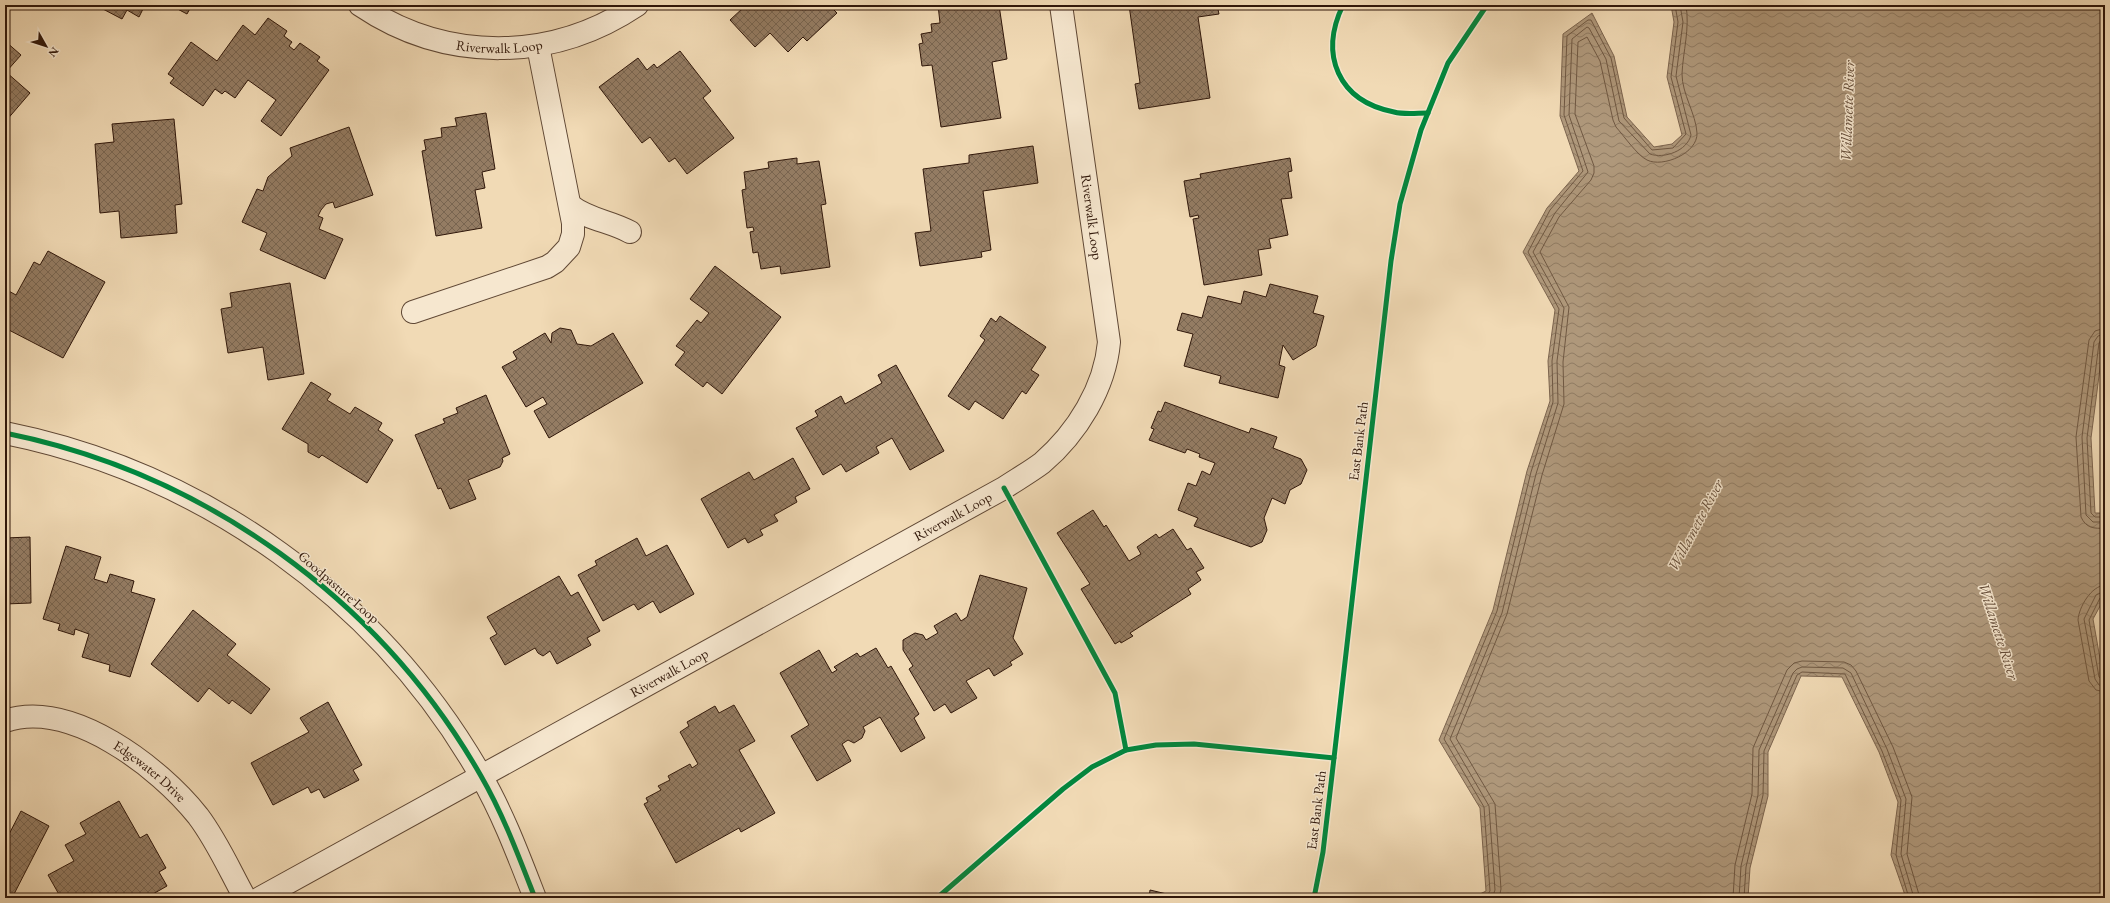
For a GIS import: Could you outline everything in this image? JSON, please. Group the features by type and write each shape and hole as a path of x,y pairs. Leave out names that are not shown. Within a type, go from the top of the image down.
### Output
{"street":[{"name":"Riverwalk Loop","path":"360,5 393,24 440,40 492,48 538,46 589,31 617,18 637,5"},
{"name":"Riverwalk Loop","path":"482,777 1004,488 1042,463 1070,434 1082,416 1100,383 1106,365 1109,342 1060,5"},
{"path":"413,312 547,266 555,262 569,247 573,234 571,206 538,46"},
{"path":"571,206 585,216 610,222 630,232"},
{"name":"Goodpasture Loop","path":"5,433 66,447 140,473 209,507 273,548 325,587 380,638 441,714 482,777 511,838 535,898"},
{"name":"Edgewater Drive","path":"5,721 21,717 58,721 106,738 142,761 172,788 198,816 245,898"},
{"path":"260,898 482,777"}],"water":[{"name":"Willamette River","path":"1671,5 2105,5 2105,329 2091,438 2095,513 2105,513 2105,597 2093,619 2105,687 2105,898 1906,898 1891,855 1898,802 1879,752 1842,677 1801,676 1768,752 1768,796 1750,868 1748,898 1472,898 1486,891 1480,808 1439,740 1493,610 1527,471 1550,401 1548,361 1555,310 1523,252 1547,208 1579,171 1560,116 1563,34 1592,13 1614,56 1627,117 1654,147 1672,144 1682,135 1667,77 1674,22"}],"building":[{"path":"102,5 145,5 139,17 127,10 122,19 101,8"},
{"path":"170,5 192,5 187,14"},
{"path":"742,5 833,5 831,7 837,13 807,41 803,37 788,52 770,33 755,47 730,20 744,7"},
{"path":"938,5 999,5 1007,59 992,62 1001,118 941,127 932,65 922,66 919,44 923,43 921,34 932,32 931,24 940,23"},
{"path":"1129,5 1217,5 1219,14 1198,17 1210,98 1139,109 1135,84 1140,83"},
{"path":"268,18 287,31 284,36 292,42 289,46 294,50 300,43 320,57 317,61 329,70 281,136 261,121 276,100 248,80 235,98 225,91 222,94 215,89 203,106 170,83 174,78 168,74 191,42 217,61 243,25 255,35"},
{"path":"5,41 21,55 6,72 30,93 5,122"},
{"path":"680,51 711,91 703,98 734,138 687,174 675,158 669,162 650,137 642,143 599,87 638,58 647,70 654,64 657,68"},
{"path":"486,113 495,169 482,172 485,188 475,190 482,228 436,236 422,151 426,150 424,140 442,137 441,128 457,126 455,118"},
{"path":"174,119 182,204 175,205 177,233 121,238 119,211 100,213 95,144 114,142 112,124"},
{"path":"349,127 373,195 335,208 333,202 326,204 321,210 318,216 323,218 319,229 343,239 325,279 260,250 267,233 242,222 257,189 263,191 268,177 292,156 290,148"},
{"path":"1033,146 1038,183 983,191 991,250 981,252 982,257 920,266 915,233 931,231 923,169 969,163 969,155"},
{"path":"797,158 797,164 819,161 826,204 821,205 830,267 781,274 780,266 761,269 758,252 753,253 750,232 754,231 753,227 747,228 742,190 746,189 744,172 769,168 768,162"},
{"path":"1290,158 1292,171 1288,172 1292,198 1281,199 1288,235 1269,239 1271,248 1258,250 1262,275 1204,285 1193,219 1199,218 1198,215 1190,217 1184,181 1201,178 1200,174"},
{"path":"48,251 105,282 63,358 5,328 5,289 16,295 34,262 40,265"},
{"path":"715,266 781,317 722,394 707,382 703,387 675,365 685,352 676,346 697,320 701,323 709,313 690,299"},
{"path":"290,283 304,374 268,380 263,347 228,353 221,309 232,307 230,293"},
{"path":"1270,284 1318,296 1313,313 1324,316 1316,346 1293,360 1283,345 1279,365 1285,367 1278,398 1219,383 1221,376 1184,366 1193,334 1177,330 1182,313 1202,318 1208,296 1241,304 1244,291 1266,297"},
{"path":"1000,316 1046,347 1031,370 1039,375 1026,394 1022,391 1003,419 975,401 969,410 948,396 985,340 980,336 991,318 996,322"},
{"path":"560,328 571,330 577,344 591,346 613,333 643,383 549,438 534,411 547,404 543,397 526,407 502,367 517,359 513,352 545,333 551,343 552,333"},
{"path":"896,365 944,451 910,470 892,438 876,447 879,453 846,472 841,464 823,475 796,428 818,416 815,411 841,396 845,404 882,383 878,375"},
{"path":"311,382 331,394 327,400 350,414 355,407 382,423 378,430 393,440 367,483 322,455 319,458 308,452 308,444 282,429"},
{"path":"486,395 510,454 502,458 503,461 500,467 468,480 476,499 450,509 441,488 438,489 415,435 445,423 443,419 458,413 456,408"},
{"path":"1165,402 1249,433 1251,428 1277,437 1273,448 1301,459 1307,470 1301,484 1290,490 1285,504 1272,498 1264,518 1267,530 1262,542 1251,547 1194,526 1198,518 1178,510 1188,483 1196,486 1202,471 1210,475 1215,463 1199,457 1200,454 1187,449 1185,453 1149,440 1154,429 1151,428 1158,411 1161,412"},
{"path":"793,458 810,489 795,497 797,502 774,515 778,521 760,530 763,535 748,543 745,538 728,548 701,499 749,472 754,480"},
{"path":"1093,510 1104,527 1106,525 1129,561 1141,554 1137,547 1156,534 1159,538 1173,529 1187,550 1191,548 1204,568 1196,572 1201,580 1188,589 1191,594 1130,633 1133,636 1121,643 1120,641 1115,644 1081,589 1090,584 1057,533"},
{"path":"30,537 31,603 5,604 5,538"},
{"path":"637,538 646,556 667,545 694,594 660,613 653,601 638,610 634,604 603,621 578,575 597,565 595,561"},
{"path":"66,546 101,557 94,579 107,583 110,574 134,581 131,592 155,599 130,677 109,671 110,665 82,657 89,634 75,629 74,635 58,630 60,624 43,619"},
{"path":"980,575 1027,588 1013,638 1023,654 1010,662 1012,665 994,676 989,668 966,681 977,698 951,713 945,704 934,711 909,669 913,666 903,650 903,640 915,633 923,635 926,640 938,633 934,626 956,613 961,621 967,617"},
{"path":"559,576 571,596 578,592 600,631 587,638 591,645 557,664 550,651 543,656 538,653 535,648 505,665 490,638 497,634 487,617"},
{"path":"193,610 236,644 227,655 270,689 251,714 232,700 229,704 209,688 198,702 151,664"},
{"path":"876,648 888,668 891,666 919,714 914,718 925,738 901,752 880,717 863,727 865,731 862,738 854,743 848,740 842,744 851,761 817,781 791,736 809,725 780,673 819,650 832,673 837,670 834,667 857,653 860,657"},
{"path":"328,702 362,765 353,770 359,780 324,798 319,789 311,793 308,787 273,805 251,763 309,732 300,718"},
{"path":"734,705 755,741 739,750 775,813 741,832 739,828 676,863 644,804 648,802 646,798 661,790 658,786 670,780 668,776 690,764 692,768 698,764 680,732 689,726 687,722 715,706 719,713"},
{"path":"119,801 140,838 147,834 166,868 159,872 167,886 146,898 139,898 137,895 131,898 61,898 48,875 74,861 65,845 86,834 80,823"},
{"path":"21,811 49,826 12,898 5,898 5,842"},
{"path":"1150,890 1171,895 1171,898 1149,898"}],"cycle path":[{"path":"1343,5 1336,24 1333,41 1334,58 1338,73 1347,86 1359,98 1375,106 1398,113 1428,113"},
{"name":"East Bank Path","path":"1314,898 1323,852 1391,261 1400,204 1421,130 1448,63 1487,5"},
{"path":"5,433 78,452 149,479 216,512 280,553 338,600 392,653 440,712 489,790 510,836 535,898"},
{"path":"1004,488 1115,693 1126,750"},
{"path":"937,898 1063,789 1092,767 1126,750 1156,745 1194,744 1334,758"}]}
